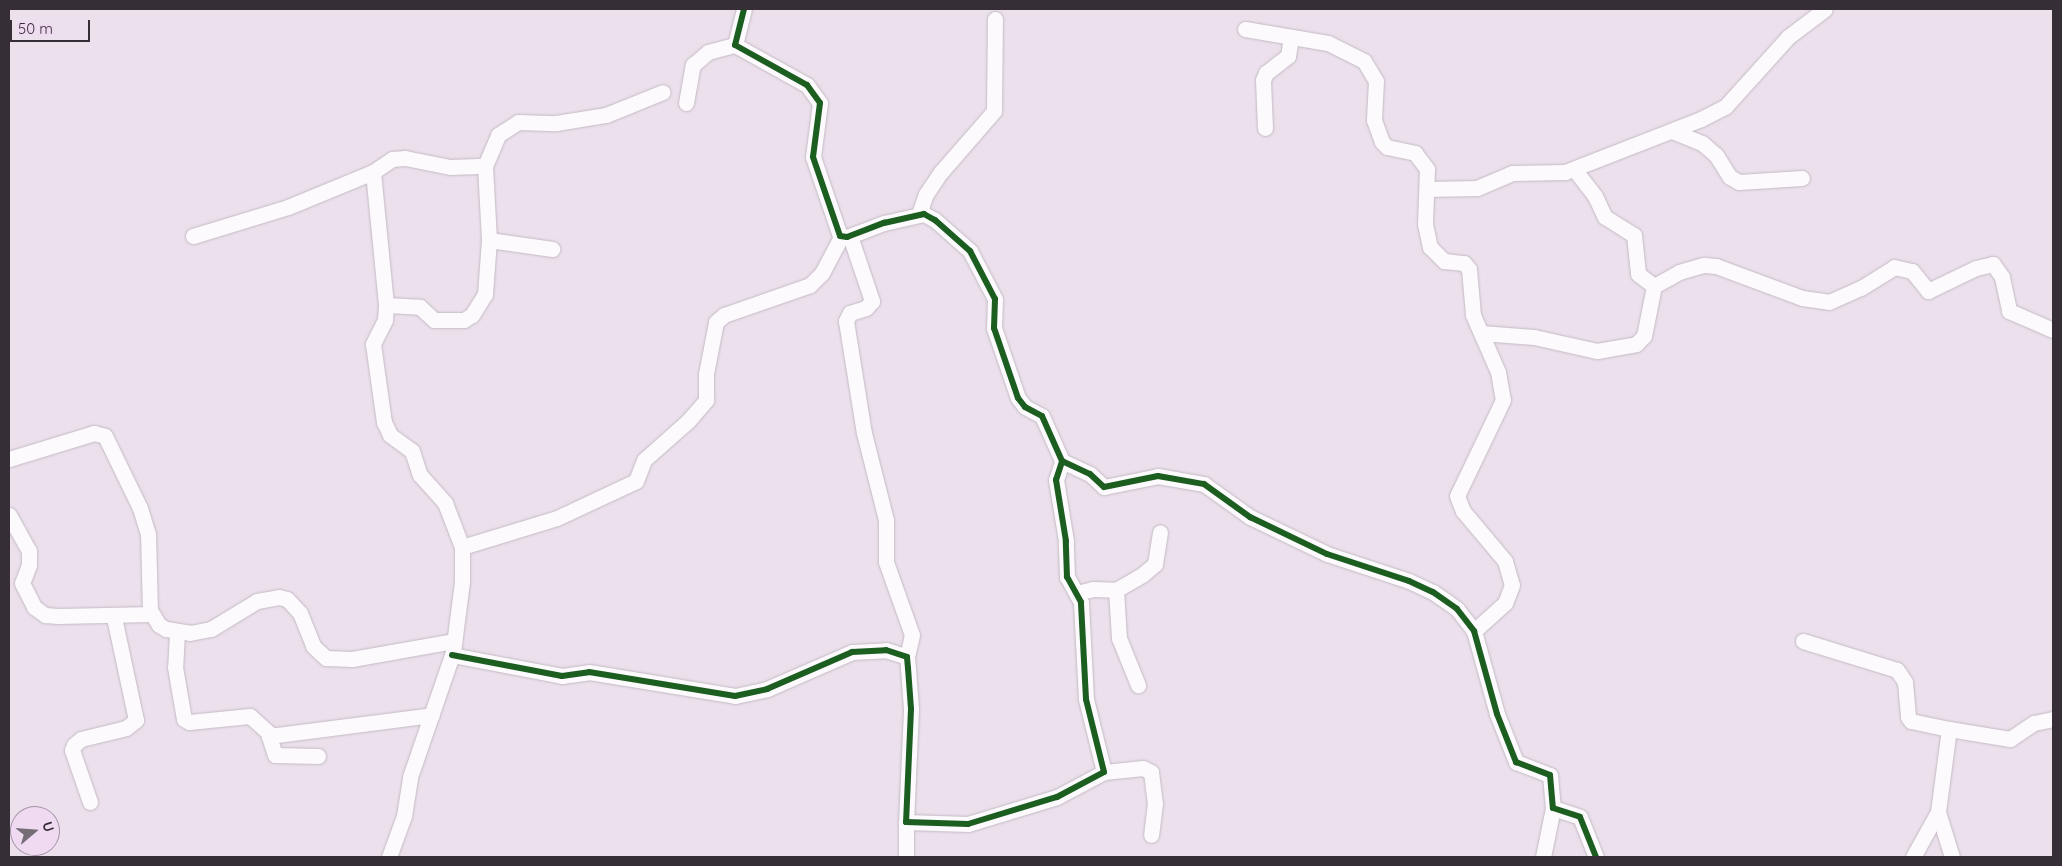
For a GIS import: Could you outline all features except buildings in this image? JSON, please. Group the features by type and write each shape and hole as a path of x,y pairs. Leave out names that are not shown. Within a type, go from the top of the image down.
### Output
{"street":[{"path":"735,45 744,9"},
{"path":"1428,189 1463,190 1491,184 1513,173 1546,175 1574,169 1672,131 1725,107 1788,37 1825,9"},
{"path":"919,214 926,194 941,172 994,111 995,19"},
{"path":"1245,29 1328,43 1364,60 1376,81 1374,120 1382,142 1387,147 1415,153 1422,160 1428,189 1425,208 1427,239 1435,255 1444,261 1464,263 1469,269 1473,315 1498,372 1503,400 1457,496 1463,511 1505,561 1512,585 1505,603 1474,631"},
{"path":"1265,128 1262,80 1266,73 1288,56 1291,37"},
{"path":"686,103 693,65 708,52 735,45 807,85 818,98 821,112 814,157 872,301 866,308 850,313 846,322 864,433 886,520 886,562 912,635 907,657 911,709 906,857"},
{"path":"386,305 420,307 434,320 464,320 472,315 485,294 489,240 485,166 498,135 518,122 556,123 606,115 663,92"},
{"path":"1672,131 1702,144 1716,155 1730,177 1739,182 1802,178"},
{"path":"193,236 288,207 373,172 397,158 450,166 485,166"},
{"path":"1574,169 1595,196 1605,217 1634,235 1638,274 1654,286"},
{"path":"373,172 386,305 385,320 373,344 386,430 412,451 420,475 445,503 462,547 462,582 453,648 410,777 404,816 389,857"},
{"path":"462,547 557,518 636,481 644,460 688,421 706,400 706,374 716,322 724,315 810,285 822,273 846,237 884,222 919,214 935,220 970,251 995,298 994,328 1018,398 1025,406 1042,416 1062,461 1090,474 1104,487 1158,476 1204,484 1250,517 1318,550 1433,592 1456,609 1474,631 1497,714 1516,762 1550,775 1553,808 1543,857"},
{"path":"489,240 552,249"},
{"path":"1481,332 1534,337 1597,351 1636,344 1644,336 1654,286 1679,272 1704,265 1716,266 1802,298 1829,302 1861,288 1894,268 1912,271 1928,291 1976,268 1993,264 2002,277 2009,311 2053,330"},
{"path":"9,459 88,434 105,436 140,508 148,534 147,577 152,614 159,625 177,632 211,629 257,601 279,597 287,599 300,613 313,646 326,658 352,659 453,648 562,676 589,672 736,696 767,689 852,652 870,649 907,657"},
{"path":"1062,461 1056,480 1066,541 1068,583 1077,593 1081,602 1086,700 1104,772"},
{"path":"9,515 29,551 29,565 22,583 34,607 45,615 114,617 152,614"},
{"path":"1077,593 1093,588 1116,590 1131,583 1155,564 1160,532"},
{"path":"1116,590 1119,638 1138,685"},
{"path":"90,802 72,750 74,745 81,739 126,728 136,720 114,617"},
{"path":"177,632 175,667 184,719 189,722 250,716 270,734 275,755 318,756"},
{"path":"1803,641 1897,670 1905,682 1908,718 1949,729 2010,739 2034,723 2053,719"},
{"path":"270,734 432,715"},
{"path":"1913,857 1938,812 1949,729"},
{"path":"906,822 968,824 1067,794 1104,772 1143,768 1151,772 1155,803 1151,835"},
{"path":"1553,808 1580,817 1596,857"},
{"path":"1938,812 1952,857"}],"cycle path":[{"path":"744,9 735,45 807,85 820,103 813,157 840,236 847,237 884,223 924,214 935,220 970,251 995,299 994,328 1018,398 1025,407 1042,416 1062,461 1090,474 1104,487 1158,476 1204,484 1250,517 1327,554 1409,581 1433,592 1457,609 1474,631 1497,714 1516,762 1550,775 1553,808 1580,817 1596,857"},
{"path":"452,655 562,676 589,672 735,696 767,689 852,652 886,650 907,657 911,709 906,822 968,824 1057,797 1104,772 1086,699 1081,602 1067,577 1066,541 1056,480 1062,461"}]}
